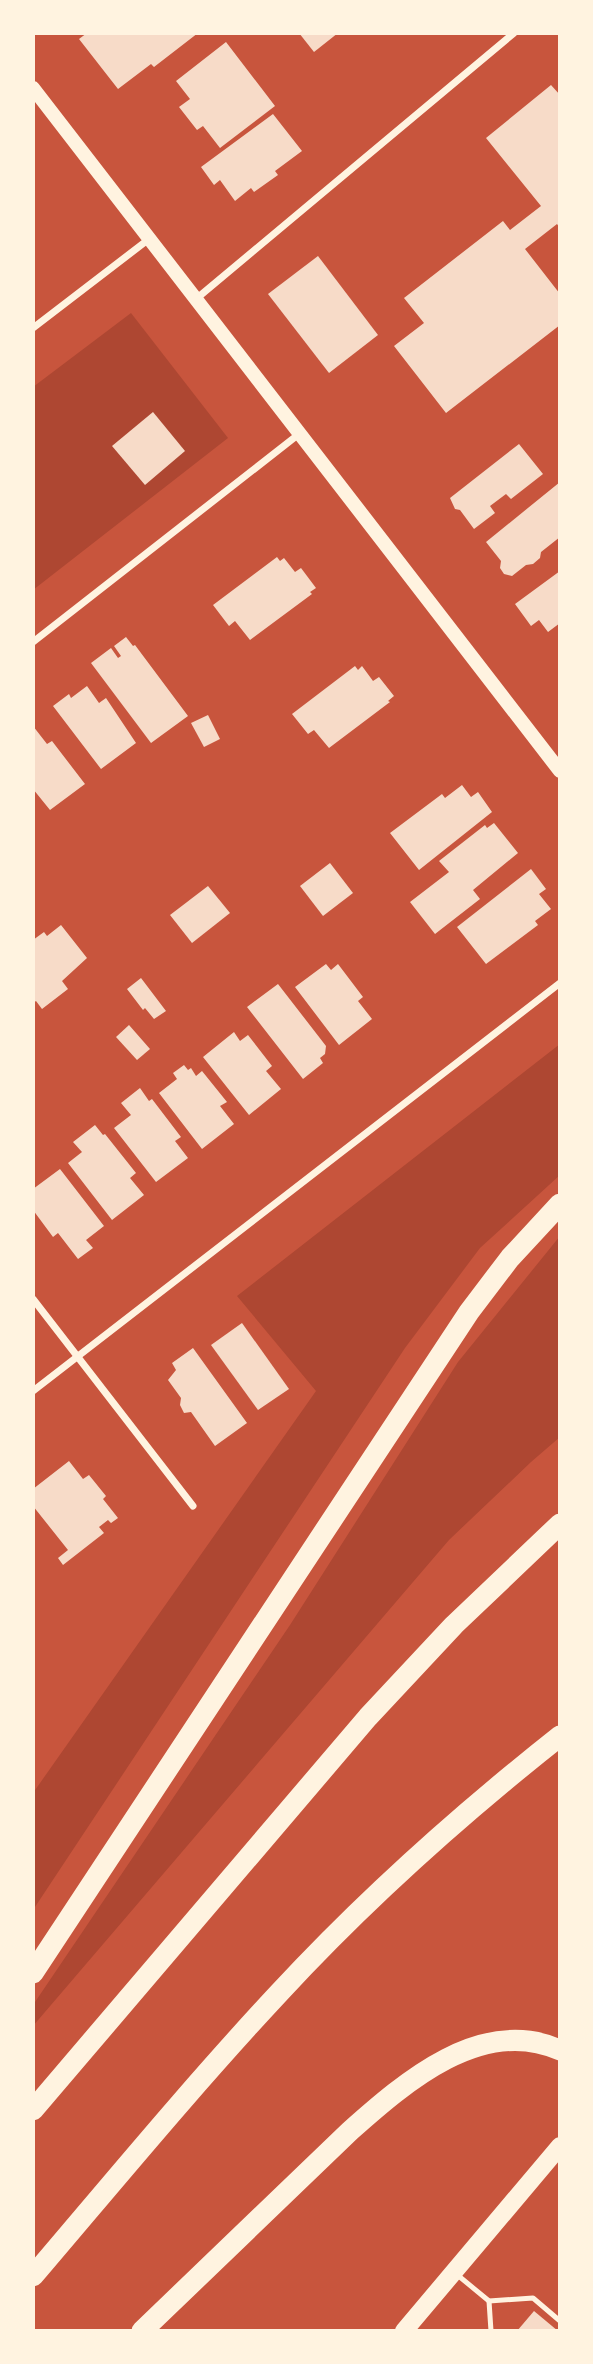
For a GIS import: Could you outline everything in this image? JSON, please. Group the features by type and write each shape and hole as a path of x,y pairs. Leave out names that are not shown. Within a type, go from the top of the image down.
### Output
{"highway":[{"path":"33,1973 470,1312 510,1258 560,1205"},
{"path":"33,2110 368,1717 454,1625 560,1524"},
{"path":"33,2276 194,2088 319,1951 427,1847 560,1736"},
{"path":"142,2331 340,2141 376,2108 421,2074 458,2054 497,2041 525,2039 560,2050"}],"main road":[{"path":"33,88 559,768"},
{"path":"404,2331 560,2146"}],"street":[{"path":"196,299 514,33"},
{"path":"33,328 149,239"},
{"path":"33,642 299,434"},
{"path":"33,1391 560,983"},
{"path":"33,1299 192,1506"}],"lane":[{"path":"454,2272 489,2301 533,2298 560,2320"},
{"path":"489,2301 491,2331"}],"shaded area":[{"path":"131,313 228,438 33,590 33,387"},
{"path":"560,1044 560,1175 480,1248 405,1348 33,1910 33,1793 316,1391 237,1296"},
{"path":"560,1236 560,1437 449,1540 33,2026 33,2005 290,1625 458,1362"}],"building":[{"path":"87,33 198,33 154,67 151,64 118,89 79,39"},
{"path":"299,33 338,33 314,52"},
{"path":"226,42 275,106 220,148 203,126 197,130 179,107 190,99 176,81"},
{"path":"551,85 560,95 560,228 557,224 525,249 560,294 560,325 446,413 394,346 424,323 404,298 503,221 510,230 541,206 486,138"},
{"path":"273,114 302,151 275,171 278,175 254,192 251,188 235,201 220,180 214,185 201,167"},
{"path":"318,256 378,335 329,373 268,294"},
{"path":"153,412 185,451 145,485 112,446"},
{"path":"519,444 543,474 511,499 506,494 490,506 495,513 474,529 460,510 455,509 450,498"},
{"path":"560,482 560,537 541,552 540,558 533,564 526,565 512,576 504,574 500,568 501,561 486,542"},
{"path":"277,557 280,561 284,558 295,572 301,568 316,588 310,592 312,594 250,640 235,621 229,626 213,605"},
{"path":"560,571 560,623 548,632 539,620 531,626 515,604"},
{"path":"126,637 135,645 188,716 151,743 91,663 111,648 118,658 121,656 114,646"},
{"path":"355,666 358,670 362,666 373,681 379,677 394,696 388,701 390,702 329,748 314,730 308,734 292,714"},
{"path":"87,686 99,703 106,698 136,743 101,769 53,706 69,694 71,698"},
{"path":"208,715 220,739 204,747 191,723"},
{"path":"33,726 47,744 52,741 85,784 50,810 33,789"},
{"path":"462,785 471,797 478,792 492,812 419,870 390,833 442,794 445,798"},
{"path":"494,823 518,853 473,890 480,899 435,934 410,902 449,872 439,861 485,825 487,828"},
{"path":"330,863 353,893 323,916 300,886"},
{"path":"531,869 546,889 539,894 551,909 535,921 538,925 486,964 457,927"},
{"path":"208,886 230,913 192,943 170,915"},
{"path":"61,925 87,958 62,981 68,989 42,1009 36,1001 33,1003 33,940 44,932 47,936"},
{"path":"326,964 331,970 338,964 363,997 358,1001 372,1019 339,1045 295,987"},
{"path":"141,978 166,1011 154,1019 145,1008 143,1010 127,989"},
{"path":"278,984 326,1046 325,1054 320,1058 323,1063 303,1079 247,1007"},
{"path":"129,1025 150,1049 137,1060 116,1037"},
{"path":"234,1032 240,1041 248,1035 272,1066 266,1071 281,1089 249,1115 203,1057"},
{"path":"184,1065 188,1070 191,1068 196,1076 202,1071 227,1102 220,1106 234,1124 202,1149 159,1093 177,1079 173,1073"},
{"path":"140,1088 149,1101 152,1099 181,1137 175,1141 188,1158 156,1182 114,1128 131,1115 121,1103"},
{"path":"95,1125 136,1173 130,1178 144,1195 112,1220 68,1163 82,1152 73,1142"},
{"path":"60,1169 104,1226 86,1240 93,1248 78,1259 58,1233 53,1237 33,1210 33,1189"},
{"path":"242,1323 289,1389 258,1410 211,1345"},
{"path":"193,1348 247,1423 215,1446 191,1412 184,1413 180,1405 181,1398 168,1380 176,1370 172,1363"},
{"path":"69,1461 83,1479 89,1475 106,1496 103,1499 118,1518 111,1523 108,1520 99,1527 104,1533 63,1565 58,1558 68,1550 33,1506 33,1489"},
{"path":"534,2311 558,2331 517,2331"}]}
